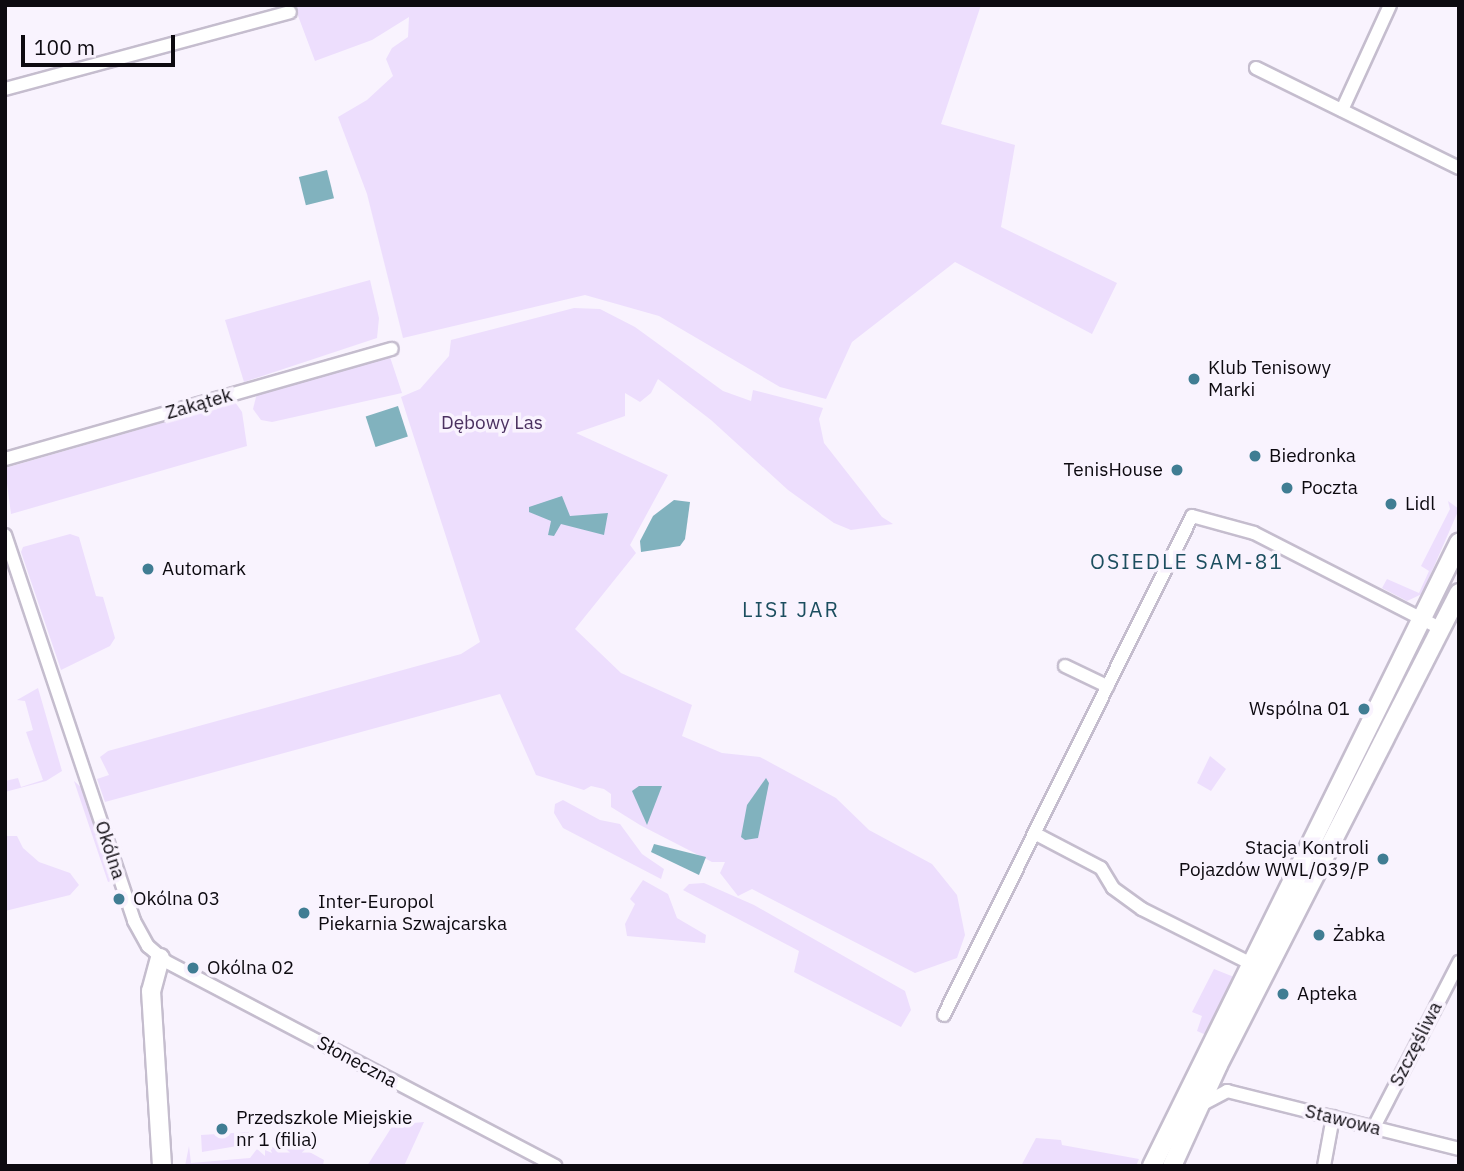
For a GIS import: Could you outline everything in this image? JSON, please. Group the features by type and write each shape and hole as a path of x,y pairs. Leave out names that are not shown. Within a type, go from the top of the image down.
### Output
{"main road":[{"path":"1152,1166 1457,553"},
{"path":"1172,1166 1218,1065 1459,593"},
{"path":"160,958 151,991 162,1166"}],"street":[{"path":"1342,110 1390,5"},
{"path":"5,89 290,12"},
{"path":"1256,68 1459,168"},
{"name":"Zakątek","path":"5,459 393,349"},
{"path":"944,1015 1036,834 1189,519 1199,515 1254,533 1442,629"},
{"name":"Okólna","path":"5,535 134,921 160,958"},
{"path":"1065,666 1107,686"},
{"path":"1036,834 1101,867 1114,888 1142,909 1252,964"},
{"name":"Słoneczna","path":"160,958 555,1166"},
{"name":"Szczęśliwa","path":"1374,1127 1459,962"},
{"path":"1199,1106 1227,1091 1218,1065"},
{"name":"Stawowa","path":"1227,1091 1459,1149"},
{"path":"1324,1166 1333,1117"}],"green space":[{"path":"294,5 981,5 941,124 1015,145 1001,227 1117,283 1092,334 955,262 852,342 826,399 780,387 659,316 585,295 403,338 367,194 338,117 367,100 393,76 386,59 392,48 408,37 409,17 372,40 315,61"},
{"path":"370,280 379,318 377,338 244,382 225,320"},
{"name":"Dębowy Las","path":"574,308 600,309 635,327 723,391 751,401 753,390 823,408 819,419 824,443 882,517 893,524 851,530 834,523 788,490 711,420 658,379 651,393 640,402 625,393 625,416 576,433 668,475 630,545 636,553 575,629 621,673 692,705 682,736 722,753 760,757 836,798 869,830 932,864 957,895 965,935 957,958 915,973 752,889 738,896 720,873 725,862 712,862 640,825 611,807 611,794 604,789 591,786 584,790 536,775 500,694 105,802 97,779 109,775 100,757 108,751 461,654 480,642 401,397 420,389 449,356 451,340"},
{"path":"390,357 402,393 272,422 261,420 253,409 257,393"},
{"path":"235,402 242,412 247,446 11,514 5,468"},
{"path":"1448,501 1459,509 1422,594 1407,601 1382,588 1387,579 1419,593 1429,571 1421,566 1450,509"},
{"path":"70,534 79,537 96,596 103,597 115,638 110,646 61,670 21,552 23,547"},
{"path":"38,688 62,771 46,781 5,792 5,781 18,778 21,787 43,780 26,732 33,730 25,701 17,700"},
{"path":"1210,756 1226,769 1211,791 1197,783"},
{"path":"74,781 84,790 114,880 108,882"},
{"path":"563,800 600,820 620,824 642,854 664,869 661,879 563,828 554,813 555,804"},
{"path":"5,836 17,836 23,848 39,862 70,873 79,885 70,895 5,911"},
{"path":"643,880 668,894 677,918 706,935 705,943 627,936 625,924 635,904 630,899"},
{"path":"704,883 754,905 905,991 911,1010 901,1027 794,972 799,951 683,890 689,884"},
{"path":"1214,969 1234,977 1206,1035 1197,1031 1202,1016 1192,1012"},
{"path":"424,1122 404,1166 367,1166 393,1125"},
{"path":"249,1132 249,1144 202,1152 201,1135"},
{"path":"1036,1138 1061,1140 1062,1145 1139,1159 1136,1166 1021,1166"},
{"path":"293,1143 324,1160 323,1165 185,1166 189,1146 191,1163 250,1158 257,1149 265,1156 265,1150 272,1153 268,1144 274,1148"}],"water":[{"path":"327,170 334,198 306,205 299,177"},
{"path":"398,406 408,436 376,447 366,417"},
{"path":"562,496 570,516 608,513 604,535 561,524 554,536 548,535 551,521 529,512 529,507"},
{"path":"674,500 690,502 685,539 680,546 641,552 640,541 653,516"},
{"path":"766,778 769,783 758,838 745,840 741,837 747,805"},
{"path":"639,786 662,786 647,825 632,791"},
{"path":"654,844 706,857 699,875 651,852"}],"place":[{"name":"Klub Tenisowy Marki","path":"1194,379"},
{"name":"Biedronka","path":"1255,456"},
{"name":"TenisHouse","path":"1177,470"},
{"name":"Poczta","path":"1287,488"},
{"name":"Lidl","path":"1391,504"},
{"name":"Automark","path":"148,569"},
{"name":"Wspólna 01","path":"1364,709"},
{"name":"Stacja Kontroli Pojazdów WWL/039/P","path":"1383,859"},
{"name":"Okólna 03","path":"119,899"},
{"name":"Inter-Europol Piekarnia Szwajcarska","path":"304,913"},
{"name":"Żabka","path":"1319,935"},
{"name":"Okólna 02","path":"193,968"},
{"name":"Apteka","path":"1283,994"},
{"name":"Przedszkole Miejskie nr 1 (filia)","path":"222,1129"}],"district":[{"name":"OSIEDLE SAM-81","path":"1187,561"},
{"name":"LISI JAR","path":"791,609"}]}
